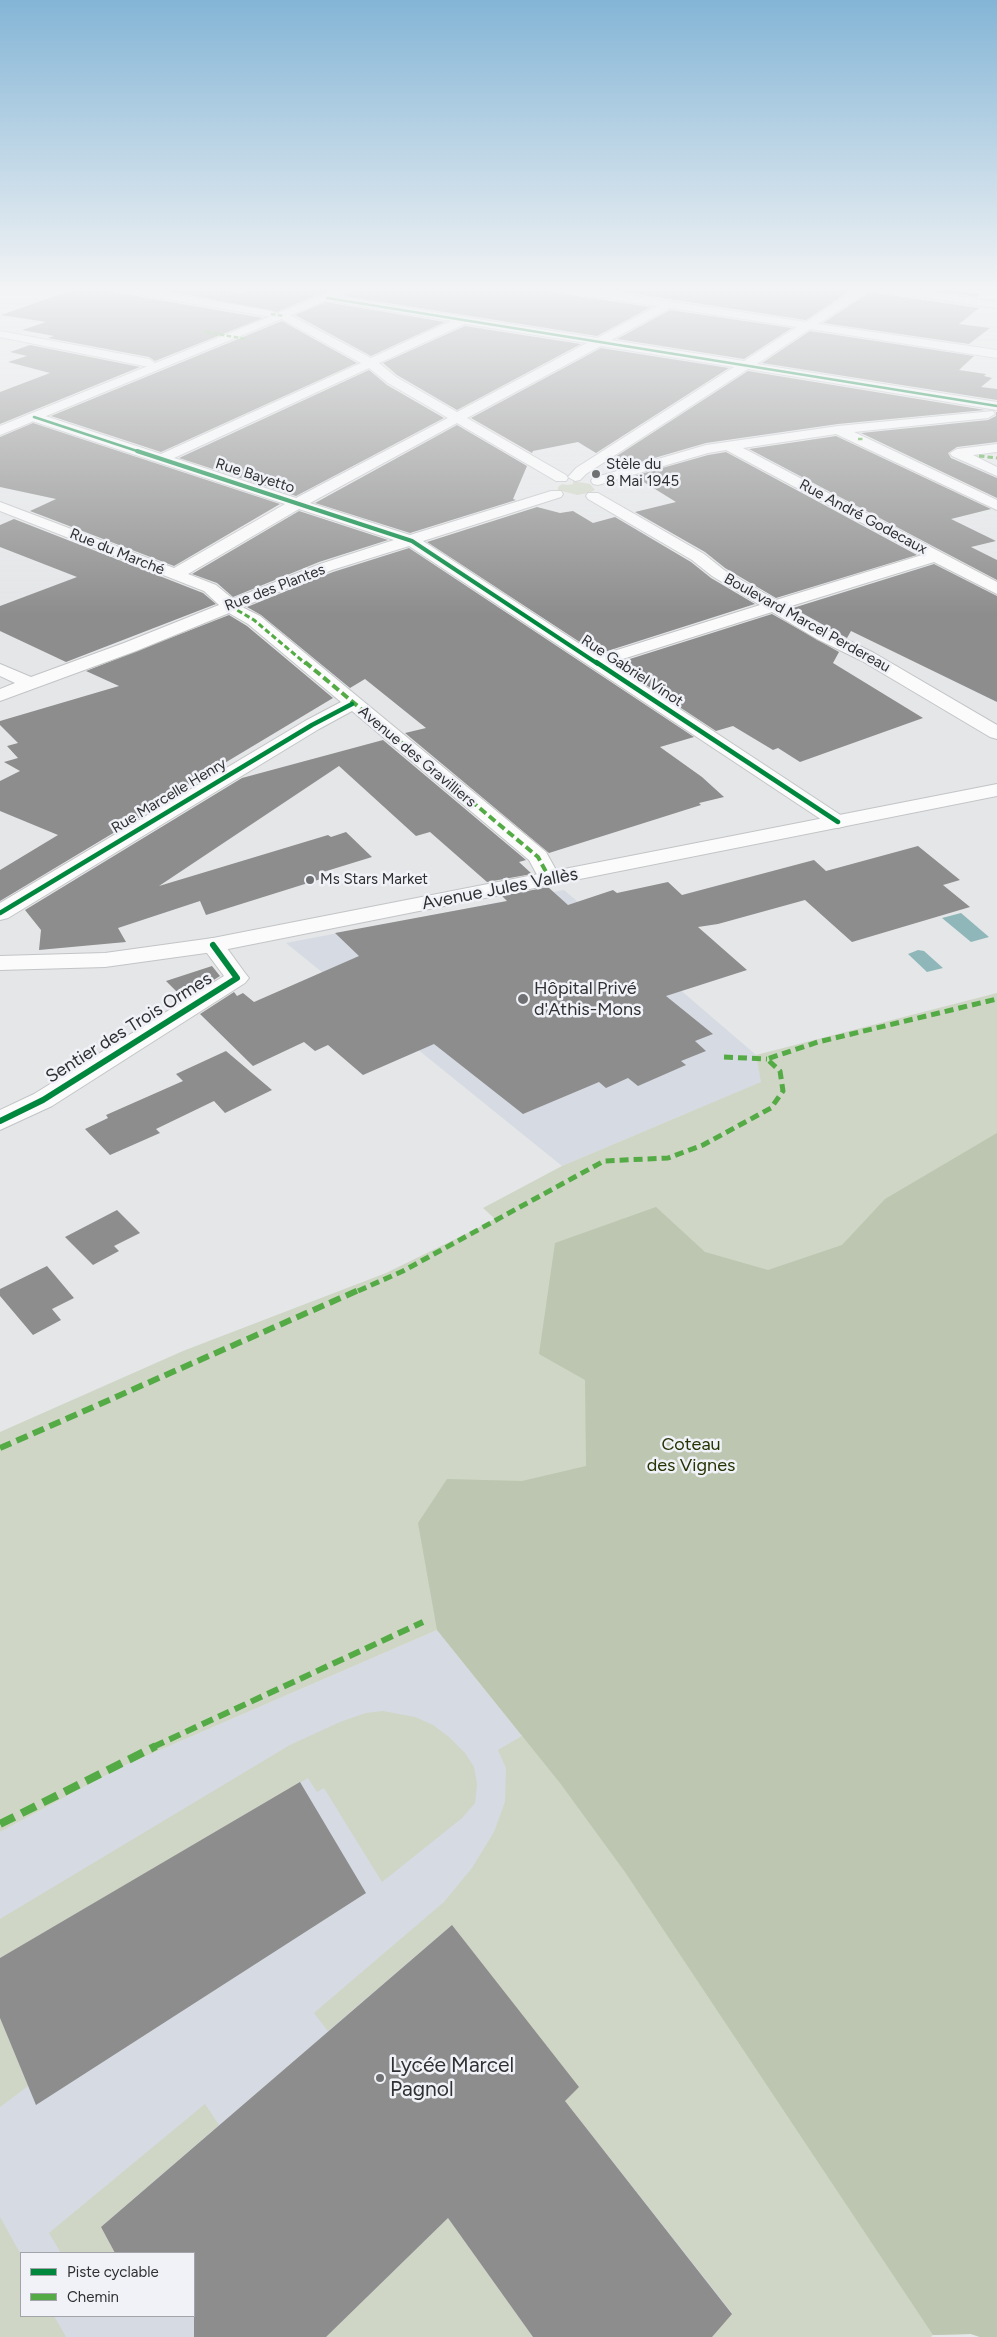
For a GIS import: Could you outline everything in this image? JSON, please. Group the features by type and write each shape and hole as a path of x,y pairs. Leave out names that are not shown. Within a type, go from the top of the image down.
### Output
{"street":[{"path":"0,422 66,396"},
{"path":"0,431 84,396"},
{"path":"162,459 299,396"},
{"path":"419,396 568,478 598,481 696,452 729,446 838,430 997,414"},
{"path":"174,575 298,503 498,396"},
{"path":"598,481 606,486 606,489 593,496 574,498 550,492 548,486 580,471 697,396"},
{"path":"936,396 997,406"},
{"path":"977,415 997,427"},
{"name":"Rue Bayetto","path":"34,417 412,540"},
{"path":"838,430 997,506"},
{"name":"Rue André Godecaux","path":"729,446 997,589"},
{"path":"997,448 952,454 997,472"},
{"path":"901,460 929,456"},
{"name":"Rue des Plantes","path":"0,695 130,647 326,567 556,494"},
{"name":"Boulevard Marcel Perdereau","path":"593,496 698,557 718,573 823,635 868,657 997,732"},
{"name":"Rue du Marché","path":"0,506 210,588 230,606"},
{"name":"Rue Gabriel Vinot","path":"412,540 838,822"},
{"path":"596,662 936,556"},
{"name":"Avenue des Gravilliers","path":"230,606 254,620 352,704 538,857 550,879"},
{"path":"0,669 31,684"},
{"name":"Rue Marcelle Henry","path":"0,913 312,724 352,704"},
{"name":"Avenue Jules Vallès","path":"0,963 105,960 212,946 997,790"},
{"name":"Sentier des Trois Ormes","path":"0,1121 43,1100 237,978 212,946"}],"shaded area":[{"name":"Hôpital Privé d'Athis-Mons","path":"564,890 756,1055 762,1082 562,1166 286,943"},
{"name":"Lycée Marcel Pagnol","path":"437,1630 560,1783 931,2337 0,2337 0,1832 123,1766"}],"green space":[{"path":"573,481 590,484 595,490 577,495 558,490 558,487 562,484 573,484"},
{"name":"Coteau des Vignes","path":"997,993 997,2337 980,2337 971,2334 933,2335 931,2337 712,2337 732,2313 565,2101 578,2087 452,1925 328,2031 314,2013 444,1902 472,1868 494,1832 505,1802 506,1768 498,1750 522,1736 437,1630 123,1766 0,1832 0,1432 183,1351 386,1273 478,1228 495,1219 483,1208 562,1166 761,1082 756,1055"},
{"name":"Coteau des Vignes","path":"997,1133 997,2337 980,2337 971,2334 933,2335 625,1872 560,1783 437,1630 418,1523 447,1479 522,1481 586,1466 585,1380 539,1354 555,1243 656,1207 705,1252 768,1270 842,1245 885,1199"},
{"path":"383,1711 415,1717 433,1725 449,1737 465,1753 474,1767 477,1784 475,1803 462,1818 382,1882 324,1788 317,1792 308,1778 0,1958 0,1919 290,1745 340,1722 366,1713"},
{"path":"0,2018 28,2086 0,2107"},
{"path":"205,2104 219,2125 101,2227 114,2252 60,2252 49,2233"},
{"path":"0,2217 20,2253 20,2317 55,2317 66,2337 0,2337"},
{"path":"448,2218 533,2337 326,2337"}],"water":[{"path":"961,913 989,937 971,942 942,918"},
{"path":"918,950 924,951 943,968 927,972 908,954"}],"building":[{"path":"0,396 69,396 0,424"},
{"path":"99,396 284,396 161,452 51,416"},
{"path":"313,396 406,396 444,418 296,496 179,458"},
{"path":"433,396 483,396 457,410"},
{"path":"512,396 685,396 596,453 578,442 533,451 532,453 471,418"},
{"path":"709,396 900,396 985,410 838,424 706,443 620,468 609,461"},
{"path":"972,396 997,396 997,400"},
{"path":"996,412 997,442 957,447 948,453 951,458 997,478 997,498 861,433 988,420 996,416"},
{"path":"33,423 280,504 174,566 30,511 56,499 0,487 0,437"},
{"path":"457,425 527,466 513,499 516,500 410,533 315,503"},
{"path":"836,436 991,509 951,519 996,541 971,547 997,560 997,580 749,449"},
{"path":"726,452 917,555 776,598 725,568 705,552 635,512 676,502 634,476 708,455"},
{"path":"537,507 560,513 573,511 593,523 615,517 691,562 711,578 755,604 598,654 427,542"},
{"path":"299,511 388,540 319,562 233,597 217,583 192,574"},
{"path":"14,519 203,593 216,604 66,662 0,631 0,606 77,577 0,547 0,525"},
{"path":"409,548 694,737 660,747 702,777 724,797 699,803 701,805 549,853 405,733 426,728 365,679 350,688 261,615 247,607 333,572"},
{"path":"934,564 997,596 997,702 851,631 847,638 793,608"},
{"path":"772,614 839,652 833,663 923,718 800,762 778,748 773,750 733,726 716,731 614,664"},
{"path":"229,615 247,626 333,698 0,901 0,870 58,835 0,811 0,781 20,771 4,762 18,758 7,746 18,743 0,725 0,721 119,686 86,671"},
{"path":"383,740 526,860 519,862 532,874 487,882 430,832 416,836 339,766 159,886 328,835 331,837 346,832 372,857 320,873 324,878 206,915 200,901 118,928 126,942 39,950 41,930 25,910 242,778"},
{"path":"918,846 960,880 943,885 970,907 852,942 805,900 718,924 698,927 747,970 666,996 713,1034 695,1041 706,1051 681,1061 686,1065 638,1086 628,1078 606,1088 599,1082 523,1114 434,1044 363,1075 328,1045 315,1051 304,1042 253,1066 200,1014 234,992 237,996 243,993 254,1002 359,956 335,933 507,901 502,896 548,887 568,905 613,890 617,893 668,882 682,895 814,860 826,871"},
{"path":"212,966 220,976 184,999 166,981"},
{"path":"226,1051 272,1090 225,1113 214,1101 156,1129 160,1133 110,1155 85,1129 108,1118 106,1115 183,1081 176,1074"},
{"path":"117,1210 140,1233 114,1246 119,1251 93,1265 65,1237"},
{"path":"47,1266 74,1298 52,1309 61,1320 33,1335 0,1296 0,1289"},
{"path":"300,1782 366,1893 36,2105 0,2018 0,1958"},
{"path":"452,1925 579,2087 565,2101 732,2314 712,2337 533,2337 448,2218 326,2337 194,2337 195,2252 114,2252 101,2227"}],"marked path":[{"path":"858,439 865,439"},
{"path":"979,456 997,458"},
{"path":"230,606 254,620 538,857 550,879"},
{"path":"0,1448 403,1271 578,1177 604,1161 668,1158 703,1145 771,1108 783,1091 780,1071 767,1059 818,1042 997,999"},
{"path":"724,1057 767,1059"},
{"path":"0,1824 111,1767 423,1622"}],"cycle path":[{"path":"935,396 997,406"},
{"path":"34,417 412,541 838,822"},
{"path":"0,913 312,725 352,704"},
{"path":"0,1121 43,1100 237,978 213,945"}],"place":[{"name":"Stèle du 8 Mai 1945","path":"596,474"},
{"name":"Ms Stars Market","path":"310,880"},
{"name":"Hôpital Privé d'Athis-Mons","path":"523,999"},
{"name":"Lycée Marcel Pagnol","path":"380,2078"}]}
